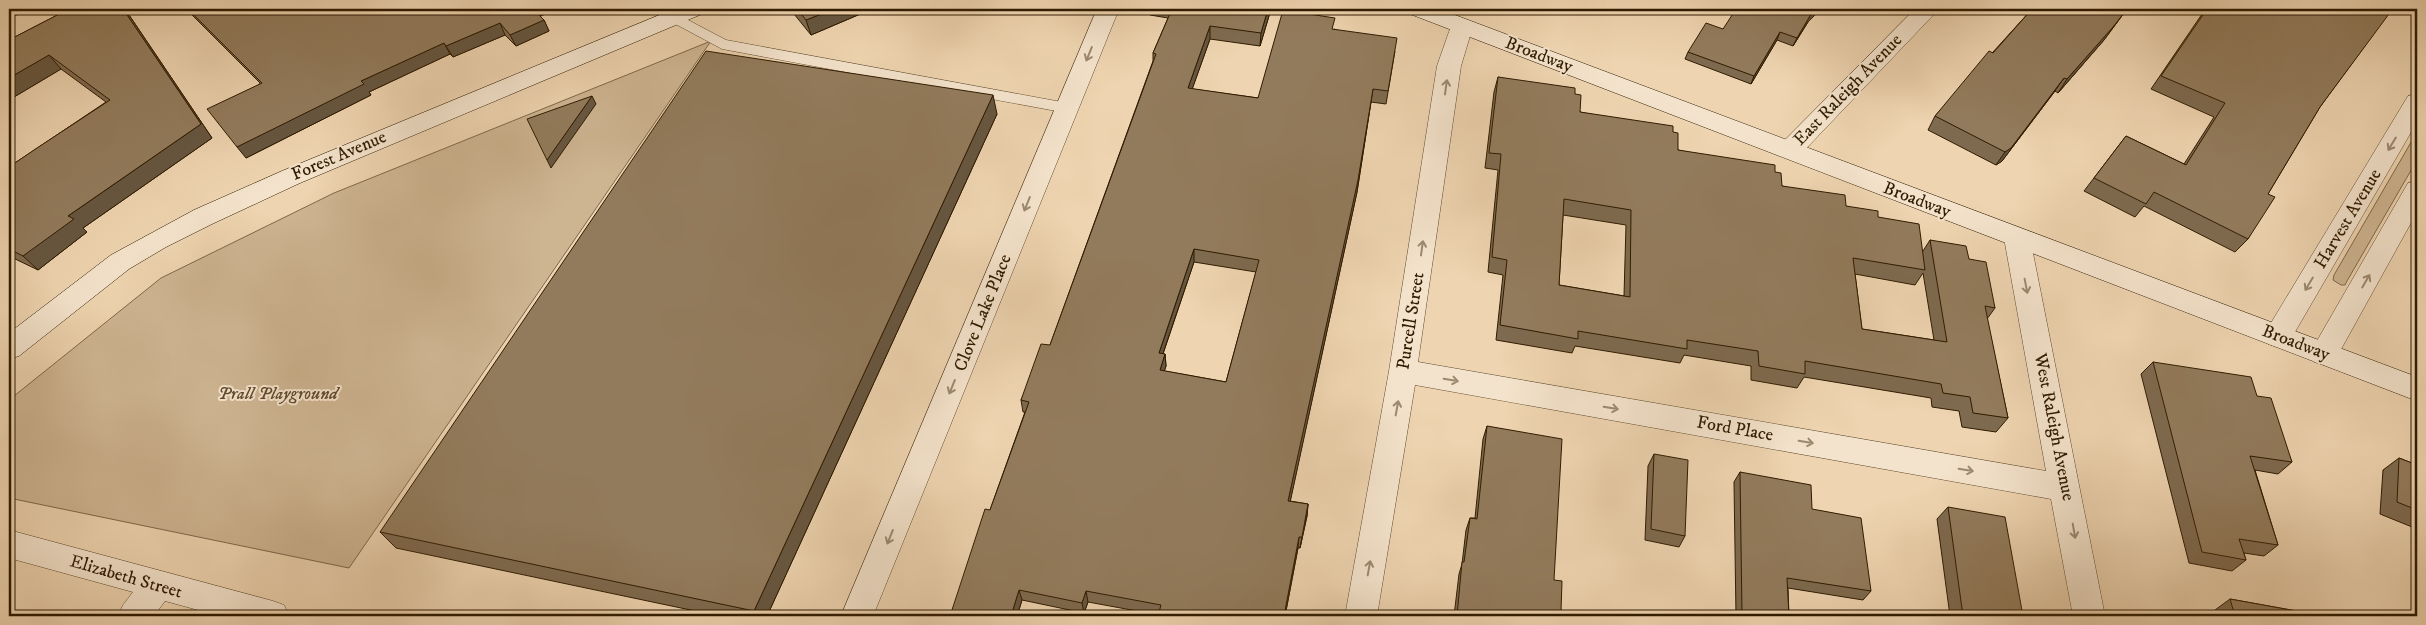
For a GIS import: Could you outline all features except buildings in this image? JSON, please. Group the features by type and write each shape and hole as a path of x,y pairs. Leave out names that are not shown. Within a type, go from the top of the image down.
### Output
{"street":[{"name":"Clove Lake Place","path":"857,616 1108,9"},
{"name":"Broadway","path":"1418,9 2417,389"},
{"name":"East Raleigh Avenue","path":"1790,150 1928,9"},
{"name":"Forest Avenue","path":"9,348 120,262 203,216 291,176 683,13"},
{"name":"Purcell Street","path":"1361,616 1403,372 1449,66 1462,26"},
{"name":"Harvest Avenue","path":"2278,336 2417,102"},
{"path":"2324,354 2417,190"},
{"name":"West Raleigh Avenue","path":"2017,238 2090,616"},
{"name":"Ford Place","path":"1403,372 2066,488"},
{"name":"Elizabeth Street","path":"9,544 273,616"},
{"path":"134,616 158,586"}],"lane":[{"path":"683,13 722,44 1067,108"}],"green space":[{"name":"Prall Playground","path":"711,41 349,568 9,498 9,400 161,278 334,193"},
{"path":"2417,132 2417,160 2345,285 2341,285 2333,280 2334,275"}]}
